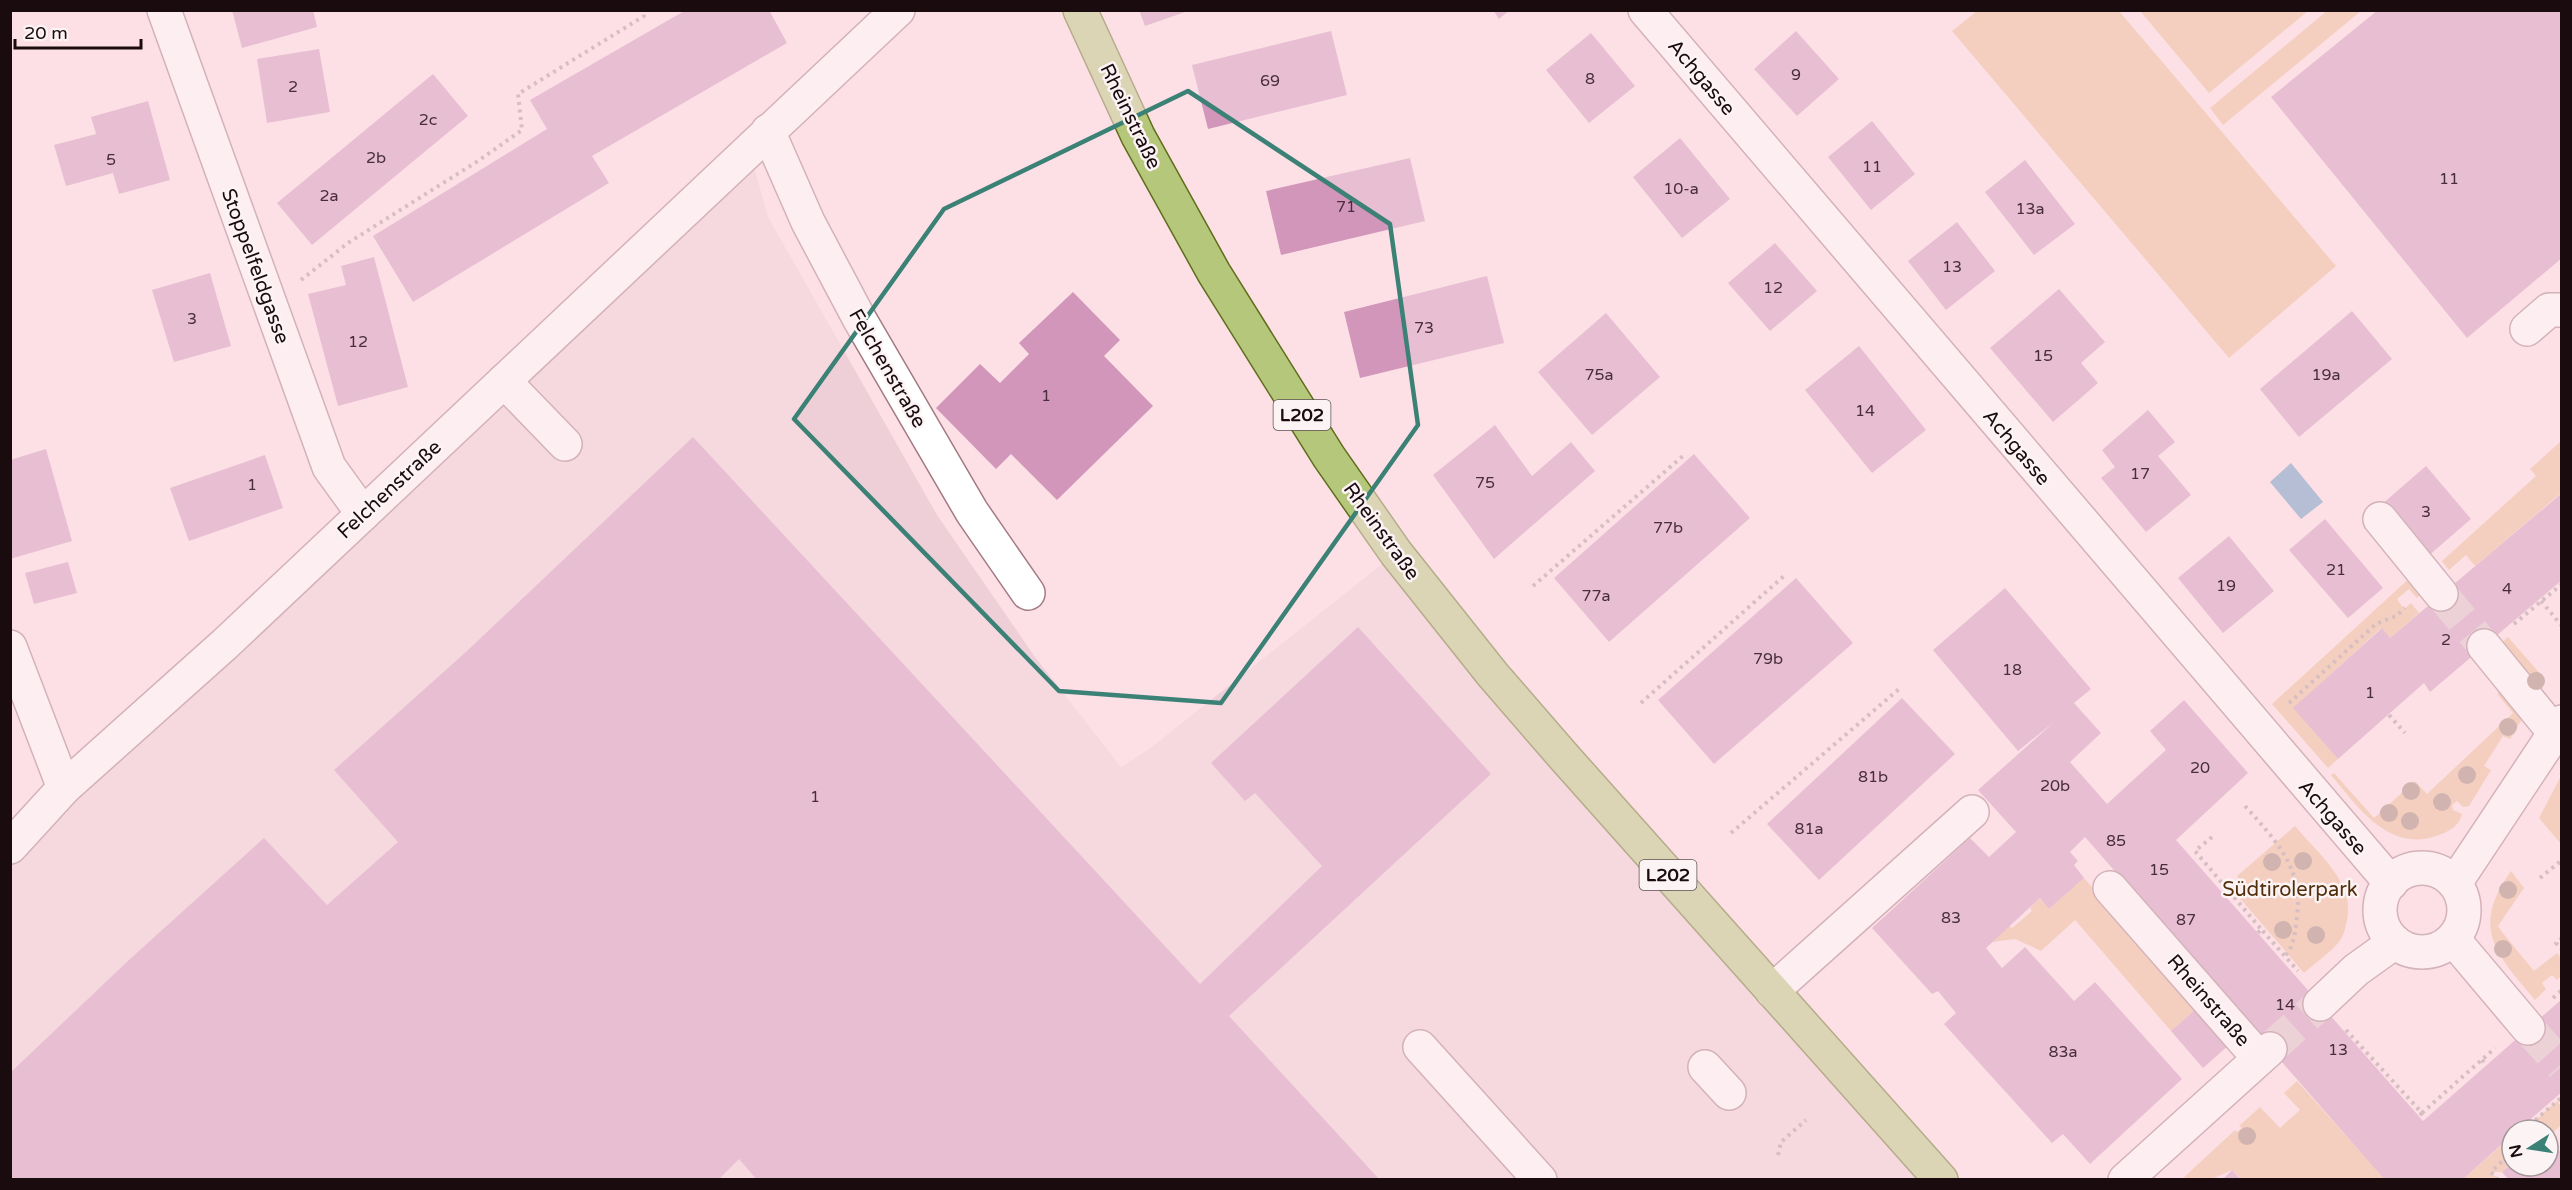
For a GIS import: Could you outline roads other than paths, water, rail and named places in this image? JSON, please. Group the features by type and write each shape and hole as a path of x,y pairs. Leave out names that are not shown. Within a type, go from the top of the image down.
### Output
{"main road":[{"name":"Rheinstraße","path":"1080,10 1138,136 1214,273 1329,457 1396,553 1493,675 1941,1179"}],"street":[{"name":"Stoppelfeldgasse","path":"164,10 329,467 363,514"},
{"name":"Felchenstraße","path":"10,847 64,789 225,644 898,10"},
{"name":"Achgasse","path":"1645,10 2391,883"},
{"name":"Felchenstraße","path":"768,131 808,222 860,320 972,512 1028,593"},
{"path":"2527,328 2549,310 2562,310"},
{"path":"504,381 565,444"},
{"path":"2380,519 2437,589"},
{"path":"2455,883 2558,727 2484,646"},
{"path":"10,647 64,789"},
{"path":"1772,991 1972,812"},
{"path":"2415,869 2430,869 2443,874 2455,883 2464,906 2463,918 2460,929 2453,939 2442,947 2431,952 2406,949 2386,932 2381,920 2380,907 2391,883 2402,874 2415,869"},
{"name":"Rheinstraße","path":"2110,888 2264,1053 2125,1179"},
{"path":"2453,939 2526,1025"},
{"path":"2320,1004 2356,970 2395,942"},
{"path":"1420,1047 1539,1179"},
{"path":"1705,1066 1729,1093"}],"water":[{"path":"2291,463 2323,502 2301,519 2270,482"}],"tunnel":[{"path":"2441,594 2484,646"},
{"path":"2270,1049 2320,1004"},
{"path":"2528,1028 2562,1066"}],"park label":[{"name":"Südtirolerpark","path":"2290,889"}]}
